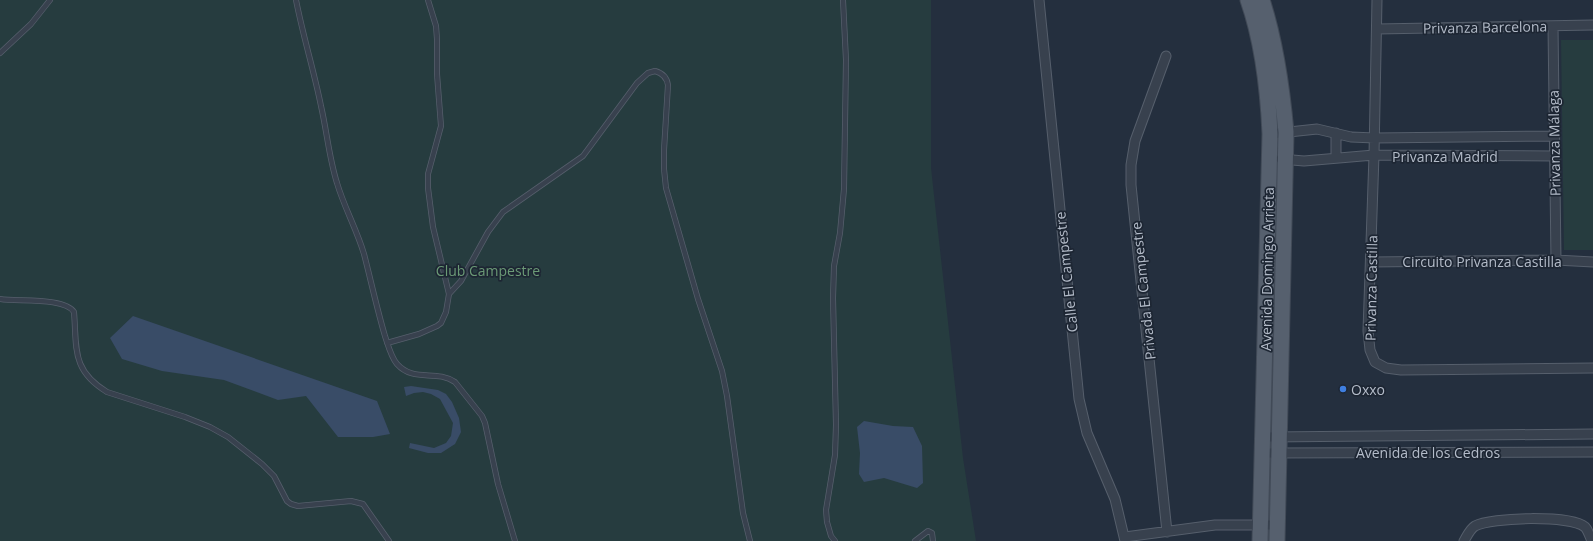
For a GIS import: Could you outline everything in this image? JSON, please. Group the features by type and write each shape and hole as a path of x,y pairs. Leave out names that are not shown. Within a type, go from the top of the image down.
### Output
{"main road":[{"name":"Avenida Domingo Arrieta","path":"1248,0 1260,40 1264,61 1268,87 1270,134 1260,541"},
{"name":"Avenida Domingo Arrieta","path":"1262,0 1276,52 1282,85 1286,132 1277,541"}],"street":[{"name":"Calle El Campestre","path":"1039,0 1079,399 1087,433 1115,499 1125,539 1215,525 1277,525"},
{"name":"Privanza Castilla","path":"1377,0 1375,138 1368,331 1370,350 1375,362 1386,368 1401,370 1593,368"},
{"name":"Privanza Barcelona","path":"1377,30 1593,25"},
{"name":"Privanza Málaga","path":"1553,26 1556,260"},
{"name":"Privada El Campestre","path":"1166,56 1135,141 1131,165 1131,185 1167,532"},
{"name":"Privanza Madrid","path":"1270,134 1317,129 1350,137 1375,138 1554,136"},
{"path":"1336,134 1336,158"},
{"name":"Privanza Madrid","path":"1270,157 1304,161 1374,155 1554,156"},
{"name":"Circuito Privanza Castilla","path":"1371,262 1556,260 1593,262"},
{"name":"Avenida de los Cedros","path":"1263,437 1593,434"},
{"name":"Avenida de los Cedros","path":"1262,453 1593,452"},
{"path":"1464,541 1475,527 1486,522 1554,518 1573,522 1585,527 1592,541"}],"lane":[{"path":"0,53 31,24 50,0"},
{"path":"296,0 318,93 337,184 363,252 376,308 387,343 396,362 403,370 414,375 445,377 450,379 455,382 482,416 487,429 498,484 515,541"},
{"path":"387,343 419,334 437,326 446,312 449,294 433,227 428,188 428,174 441,126 437,74 436,26 428,0"},
{"path":"835,541 831,536 827,522 826,510 835,455 834,266 840,233 844,189 846,60 843,0"},
{"path":"449,294 461,280 488,232 503,212 583,156 637,83 648,73 655,71 663,76 667,80 668,85 664,150 666,188 698,298 722,371 727,396 743,513 750,541"},
{"path":"0,299 9,301 39,301 69,307 74,312 76,356 79,365 90,380 98,387 107,392 185,417 210,427 228,437 262,464 274,476 287,501 291,504 298,506 351,501 362,504 389,541"},
{"path":"915,541 928,531 932,533 933,541"}],"green space":[{"name":"Club Campestre","path":"0,0 931,0 931,168 963,458 976,541 0,541"},
{"path":"1561,40 1593,40 1593,250 1564,250"}],"water":[{"path":"133,316 377,401 390,434 373,437 338,437 306,396 278,400 224,380 162,371 122,359 110,338"},
{"path":"411,386 438,390 446,394 452,402 459,418 461,432 455,444 441,453 428,453 409,448 410,443 434,448 446,443 451,436 453,423 440,399 423,392 406,396 404,387"},
{"path":"864,421 893,426 913,427 922,446 923,483 917,488 884,478 864,482 859,474 860,453 857,427"}],"place":[{"name":"Oxxo","path":"1343,389"}]}
